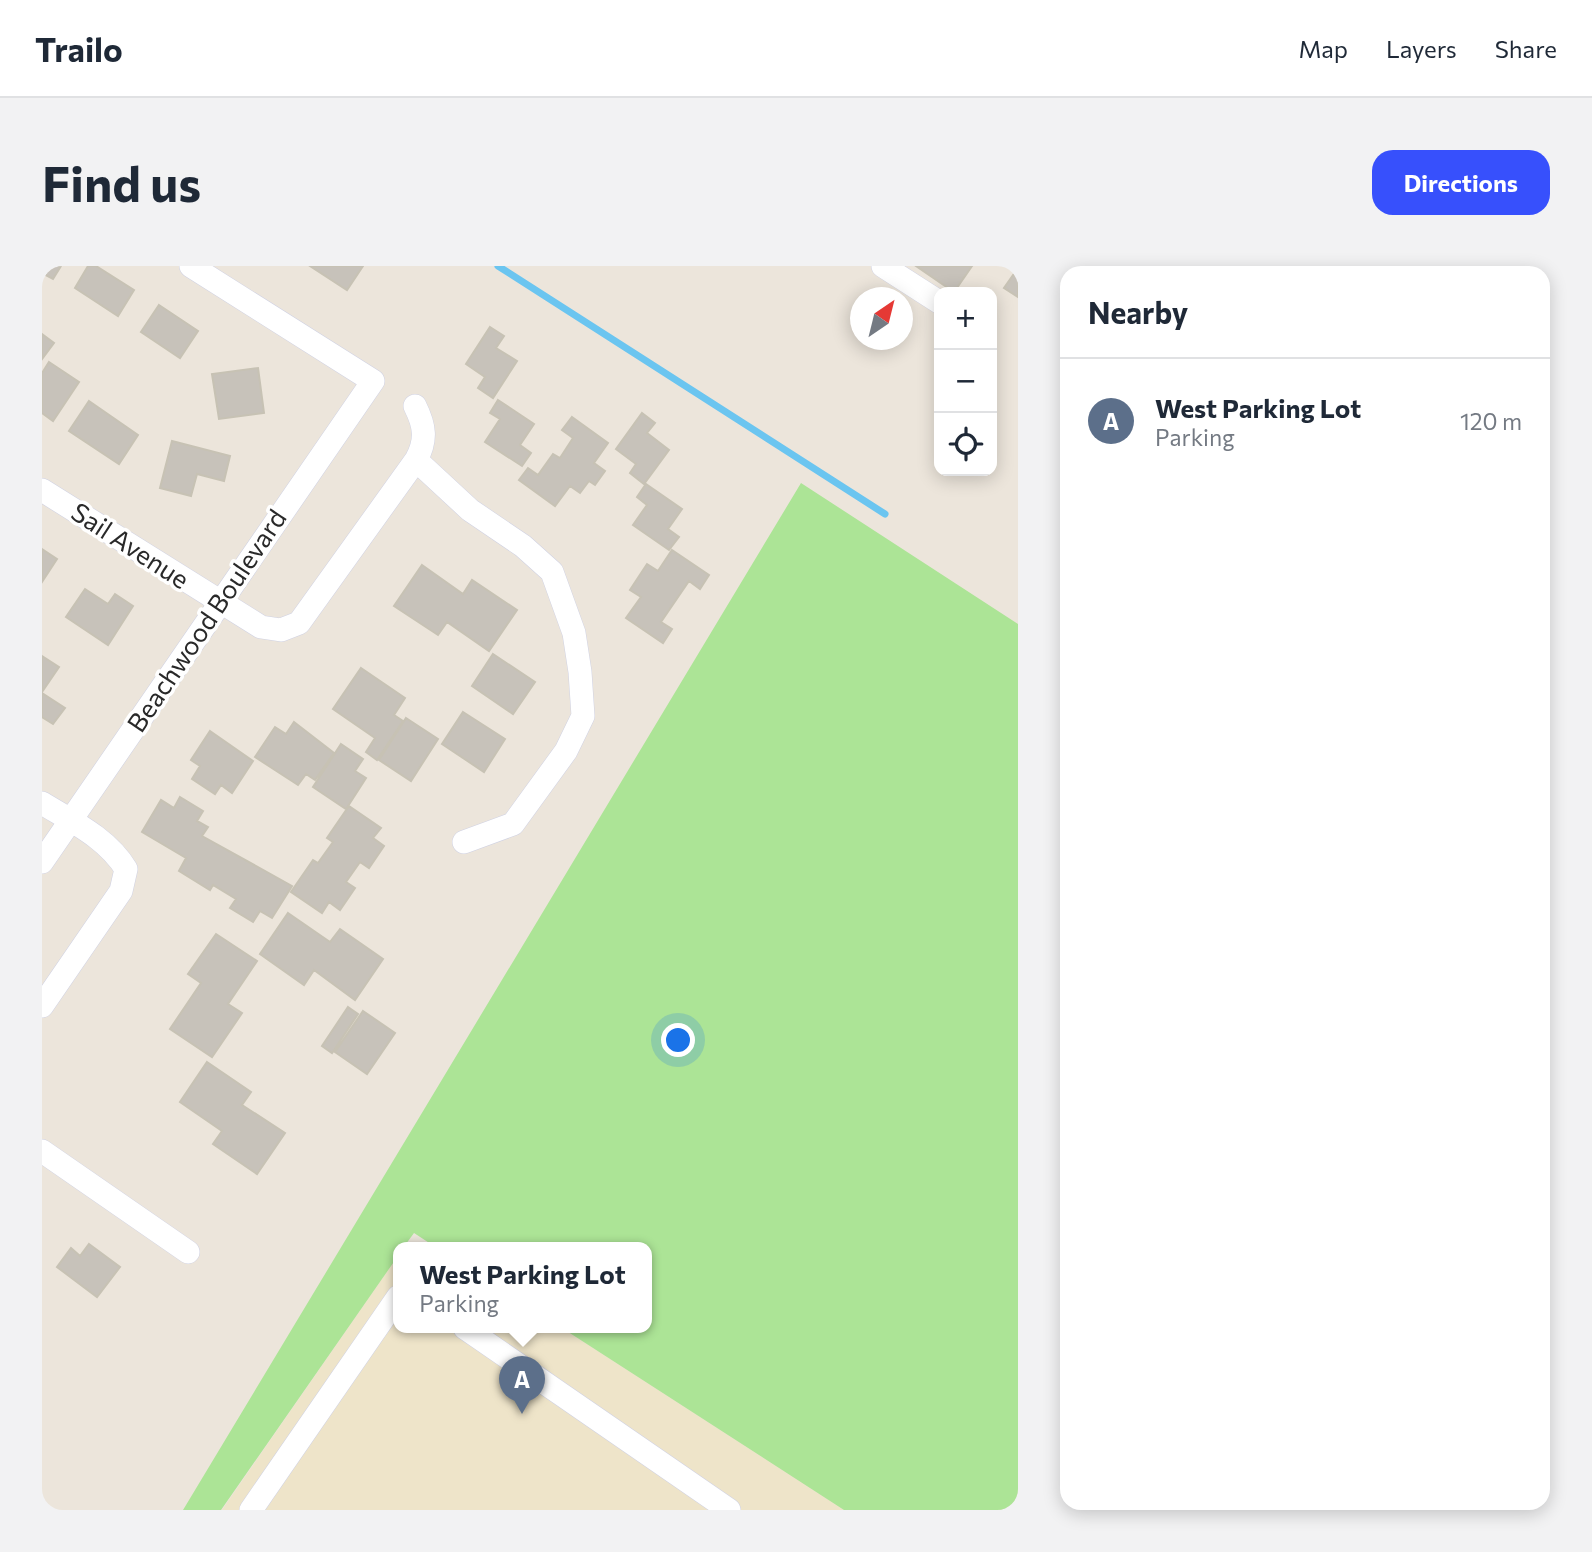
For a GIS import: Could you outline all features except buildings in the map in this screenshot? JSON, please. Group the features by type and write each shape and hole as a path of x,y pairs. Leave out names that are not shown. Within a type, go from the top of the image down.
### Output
{"street":[{"name":"Beachwood Boulevard","path":"42,862 218,602 373,381 191,266"},
{"path":"883,266 934,299"},
{"path":"415,407 421,419 425,444 416,460 470,510 523,546 552,572 574,633 580,672 583,716 566,751 513,824 464,842"},
{"name":"Sail Avenue","path":"42,490 218,602 261,627 281,630 299,623 416,460"},
{"path":"42,803 104,842 116,852 126,869 121,891 42,1006"},
{"path":"42,1151 188,1252"},
{"path":"251,1510 393,1304"},
{"path":"472,1333 729,1510"}],"shaded area":[{"path":"393,1263 393,1333 570,1333 844,1510 222,1510"}],"green space":[{"path":"801,483 1018,624 1018,1510 844,1510 570,1333 652,1333 652,1242 428,1242 414,1233 407,1242 393,1242 393,1263 221,1510 183,1510"}],"waterway":[{"path":"498,266 885,514"}],"place":[{"name":"West Parking Lot","path":"522,1414"}]}
